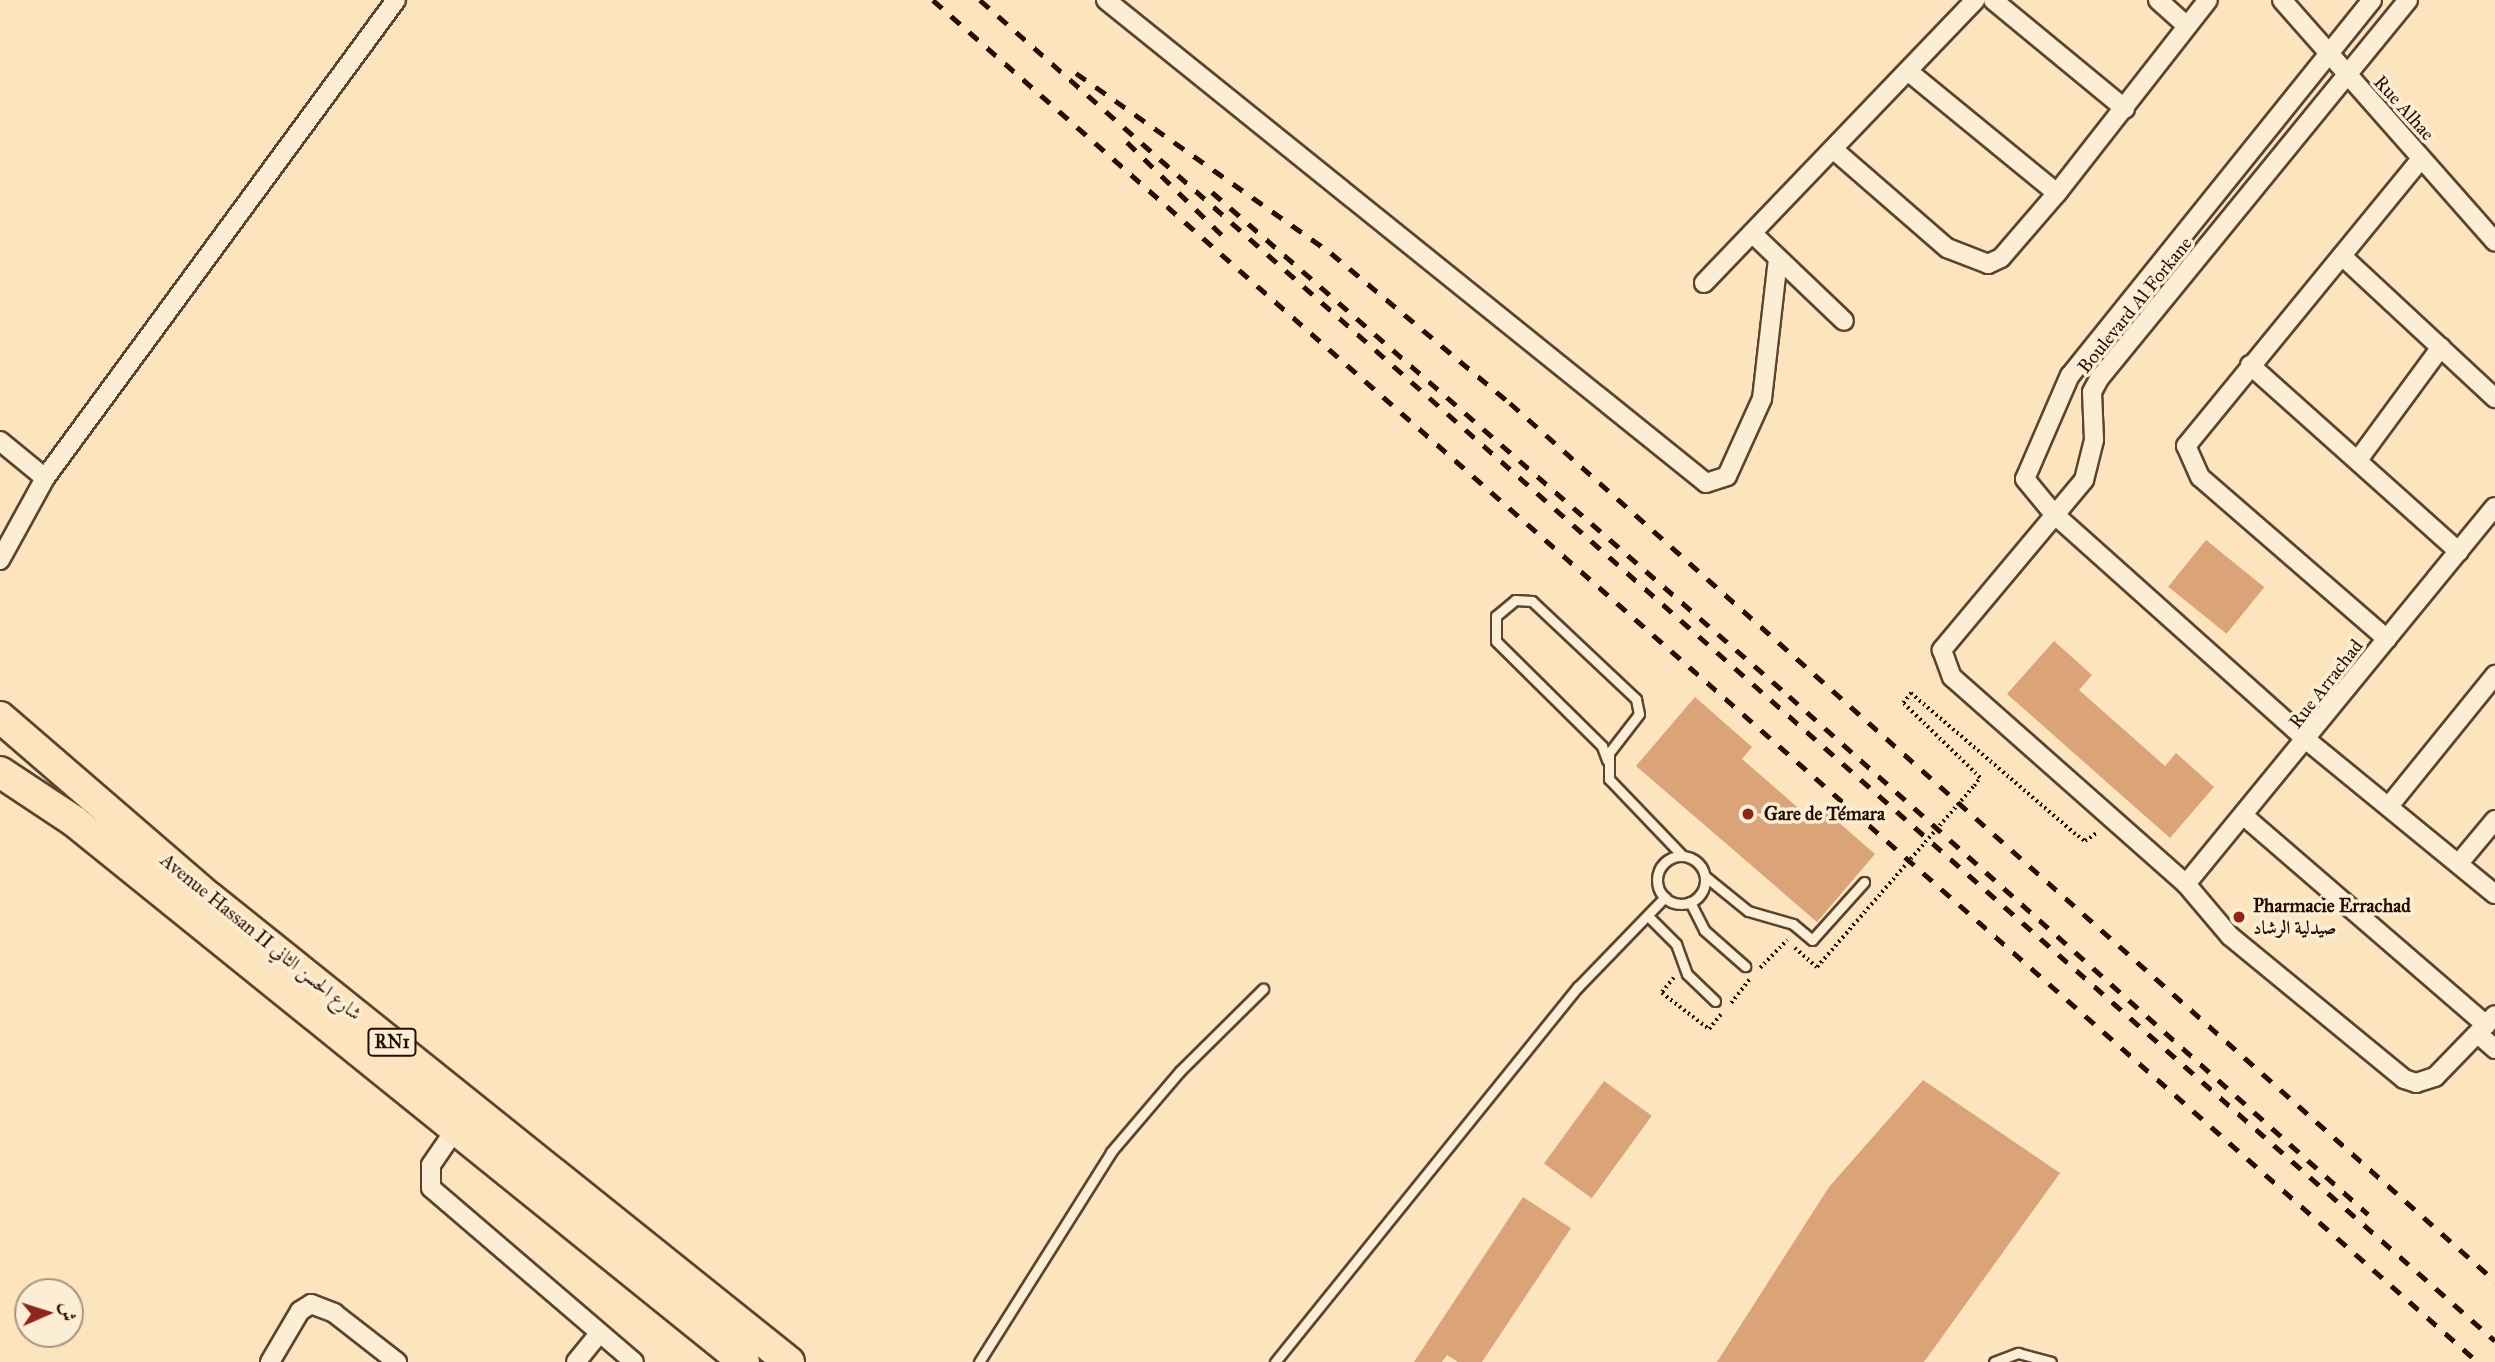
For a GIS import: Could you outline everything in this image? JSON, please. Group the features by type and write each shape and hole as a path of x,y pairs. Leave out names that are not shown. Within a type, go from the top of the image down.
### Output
{"main road":[{"name":"Avenue Hassan II شارع الحسن الثاني","path":"0,717 210,898 789,1362"},
{"name":"Avenue Hassan II شارع الحسن الثاني","path":"0,772 74,821 457,1127 744,1362"}],"street":[{"path":"0,560 45,478 396,0"},
{"path":"1106,0 1706,483 1727,476 1762,399 1770,372 1779,259"},
{"path":"1704,283 1909,72 1975,0"},
{"path":"1993,0 2124,108"},
{"path":"2158,0 2187,26"},
{"path":"1833,149 1947,248 1975,263 2001,258 2057,192 2208,0"},
{"name":"Rue Alhae","path":"2282,0 2495,242"},
{"name":"Boulevard Al Forkane","path":"2372,0 2065,383 2025,479 2054,514 2089,470 2092,392 2100,377 2409,0"},
{"path":"1909,72 2057,192"},
{"path":"2387,639 2192,467 2190,436 2421,159"},
{"path":"1752,233 1844,321"},
{"path":"2342,256 2495,398"},
{"path":"2358,460 2441,347"},
{"path":"2250,365 2459,552"},
{"path":"0,441 45,478"},
{"name":"Rue Arrachad","path":"2186,884 2309,742 2387,639 2459,552 2489,526 2495,507"},
{"path":"2486,1025 2435,1077 2416,1083 2404,1079 2230,936 2186,884 1952,677 1942,658 1945,639 2054,514 2309,742 2495,894"},
{"path":"2389,806 2495,675"},
{"path":"2244,816 2486,1025 2495,1049"},
{"path":"2459,863 2495,820"},
{"path":"457,1127 431,1165 431,1188 597,1336 611,1356 634,1362"},
{"path":"270,1362 300,1311 311,1304 334,1313 397,1362"},
{"path":"576,1362 597,1336"}],"lane":[{"path":"1608,760 1639,714 1636,699 1540,607 1515,600 1496,616 1496,641 1602,746 1614,786 1682,855 1693,858 1706,877 1748,911 1793,925 1812,940 1864,882"},
{"path":"1665,897 1657,876 1661,865 1682,855"},
{"path":"1690,902 1706,877"},
{"path":"1665,897 1690,902"},
{"path":"1275,1362 1578,987 1665,897"},
{"path":"1690,902 1704,930 1745,966"},
{"path":"1648,916 1676,944 1682,966 1715,1001"},
{"path":"979,1362 1111,1152 1180,1070 1264,989"},
{"path":"1994,1362 2018,1353 2051,1362"}],"path":[{"path":"1682,966 1662,993 1709,1029 1785,939 1817,967 1974,786 1980,778 1903,703 1911,693 2078,836"}],"building":[{"path":"2206,540 2264,587 2227,634 2168,587"},
{"path":"2054,641 2092,675 2079,690 2165,766 2176,753 2214,787 2170,838 2007,694"},
{"name":"Gare de Témara","path":"1695,697 1752,747 1742,759 1812,820 1822,808 1875,854 1817,922 1636,766"},
{"path":"1923,1080 2060,1173 1924,1362 1717,1362 1829,1187"},
{"path":"1604,1081 1652,1116 1592,1198 1544,1164"},
{"path":"1523,1197 1571,1228 1482,1362 1458,1362 1447,1355 1442,1362 1414,1362"}],"railway":[{"path":"933,0 2478,1362"},
{"path":"980,0 2495,1341"},
{"path":"1076,73 1331,253 1510,403 2495,1281"},
{"path":"1127,142 1227,240"},
{"path":"1212,192 1789,696 2368,1214"}],"place":[{"name":"Gare de Témara","path":"1748,814"},
{"name":"Pharmacie Errachad صيدلية الرشاد","path":"2239,917"}]}
